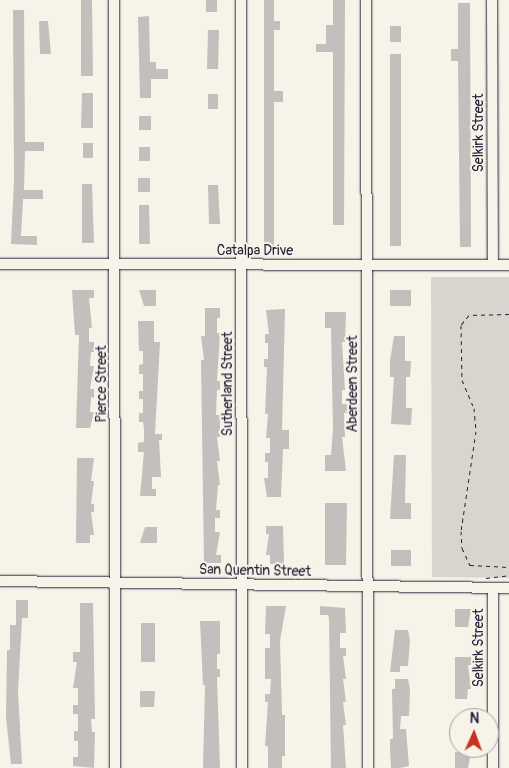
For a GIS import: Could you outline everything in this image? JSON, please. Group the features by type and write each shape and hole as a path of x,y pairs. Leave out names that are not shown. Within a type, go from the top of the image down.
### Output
{"street":[{"name":"Pierce Street","path":"114,0 115,768"},
{"name":"Sutherland Street","path":"240,0 242,768"},
{"name":"Aberdeen Street","path":"366,0 368,768"},
{"name":"Selkirk Street","path":"492,0 493,265"},
{"name":"Catalpa Drive","path":"0,264 509,265"},
{"name":"San Quentin Street","path":"0,581 509,588"},
{"name":"Selkirk Street","path":"493,588 493,768"}],"path":[{"path":"509,314 469,315 462,325 462,380 474,408 476,431 461,531 462,548 470,565 509,567"},
{"path":"483,578 509,575"}],"shaded area":[{"path":"431,277 509,277 509,578 432,577"}],"building":[{"path":"81,0 92,0 93,76 81,76"},
{"path":"206,0 217,0 217,12 206,12"},
{"path":"264,0 274,0 274,21 280,21 280,30 274,30 274,91 283,91 283,102 274,102 274,246 264,246"},
{"path":"333,0 345,0 344,225 333,225 333,52 316,52 316,44 326,44 326,25 333,25"},
{"path":"458,3 470,3 471,247 460,247 458,61 451,61 451,49 458,49"},
{"path":"13,10 24,10 25,142 44,142 44,151 25,151 24,190 43,190 43,199 23,199 21,236 37,236 37,245 11,244 14,180"},
{"path":"149,16 150,62 156,62 156,69 168,69 168,79 151,79 151,98 140,98 138,17"},
{"path":"39,21 48,21 51,54 40,54"},
{"path":"390,26 401,26 401,42 390,42"},
{"path":"208,30 219,30 218,69 207,69"},
{"path":"390,54 401,54 401,246 390,246"},
{"path":"82,93 93,93 93,128 81,128"},
{"path":"208,94 218,94 218,109 208,109"},
{"path":"139,116 151,116 151,130 139,130"},
{"path":"83,143 93,143 93,158 83,158"},
{"path":"139,147 150,147 150,161 139,161"},
{"path":"138,178 150,178 150,192 138,192"},
{"path":"82,184 92,184 94,243 82,243"},
{"path":"208,185 218,185 220,224 209,224"},
{"path":"139,205 149,205 150,244 139,244"},
{"path":"72,290 94,290 94,298 89,298 92,328 89,328 89,342 94,342 94,352 91,352 90,366 94,366 90,389 94,389 94,398 91,397 90,412 94,412 90,428 76,428 79,335 75,335"},
{"path":"139,290 156,290 156,306 144,306"},
{"path":"390,290 411,290 411,306 390,306"},
{"path":"205,308 220,308 220,318 217,318 217,333 220,333 217,381 220,381 220,390 217,390 216,415 220,415 220,437 217,437 220,461 217,461 220,485 218,485 216,510 220,510 220,518 215,518 215,532 220,532 216,555 221,555 221,563 204,563 201,360 204,360 201,336 205,336"},
{"path":"285,309 282,430 289,430 289,449 283,449 281,497 267,497 264,478 268,478 268,462 265,462 265,453 270,453 270,438 266,438 268,414 265,414 267,367 264,367 264,359 268,359 268,343 265,343 265,334 269,334 266,310"},
{"path":"325,312 346,312 345,342 342,342 345,390 342,390 342,404 347,404 347,413 344,413 345,437 342,437 346,471 325,471 325,455 331,455 333,428 331,328 325,328"},
{"path":"138,321 154,321 154,342 160,342 155,434 162,434 162,440 159,440 161,477 152,477 152,489 156,489 156,496 140,496 144,452 138,452 138,443 144,442 144,429 143,422 139,422 139,413 143,413 143,399 139,399 139,391 143,391 143,374 139,374 139,365 143,364 143,351 139,351"},
{"path":"394,336 405,336 405,361 411,361 410,377 406,377 406,408 412,408 411,425 391,424 394,377 390,377 390,361"},
{"path":"394,455 406,455 405,503 411,503 411,519 390,519"},
{"path":"77,458 94,458 91,504 94,504 94,512 91,512 94,535 90,535 90,543 76,543"},
{"path":"325,503 347,503 346,565 325,565"},
{"path":"266,526 283,526 284,564 270,564 270,555 266,555 269,534 266,534"},
{"path":"145,527 157,527 157,543 140,543"},
{"path":"391,550 411,550 411,566 391,566"},
{"path":"16,600 28,600 28,618 22,618 18,692 22,764 11,764 6,717 7,650 10,650 10,625 16,625"},
{"path":"80,603 93,603 95,719 91,719 92,732 95,732 94,768 73,766 73,757 78,757 78,741 74,741 74,731 78,731 78,714 73,714 73,705 78,705 78,688 73,688 77,662 73,662 73,652 80,652"},
{"path":"266,606 286,606 280,641 282,715 285,715 285,756 282,756 282,768 268,768 268,746 265,746 268,702 265,702 265,694 270,694 271,679 265,679 265,648 270,648 270,634 265,634"},
{"path":"320,606 345,608 346,633 340,633 340,648 346,648 346,656 343,656 346,679 343,679 346,702 343,702 346,725 343,725 346,768 331,768 329,618 328,615 320,615"},
{"path":"455,609 471,609 468,627 455,627"},
{"path":"200,621 220,621 220,654 217,654 217,669 220,669 220,677 217,677 220,768 203,768 205,685 203,685"},
{"path":"141,623 155,623 155,662 141,662"},
{"path":"395,630 408,630 410,640 408,666 400,666 400,672 390,672"},
{"path":"455,657 471,657 471,665 468,665 471,689 468,689 467,699 455,699"},
{"path":"395,679 408,679 410,689 409,716 401,716 400,729 406,729 409,766 400,768 391,768 390,739 393,739 392,689 395,689"},
{"path":"140,691 155,691 154,707 140,707"},
{"path":"455,758 470,758 468,768 455,768"}]}
